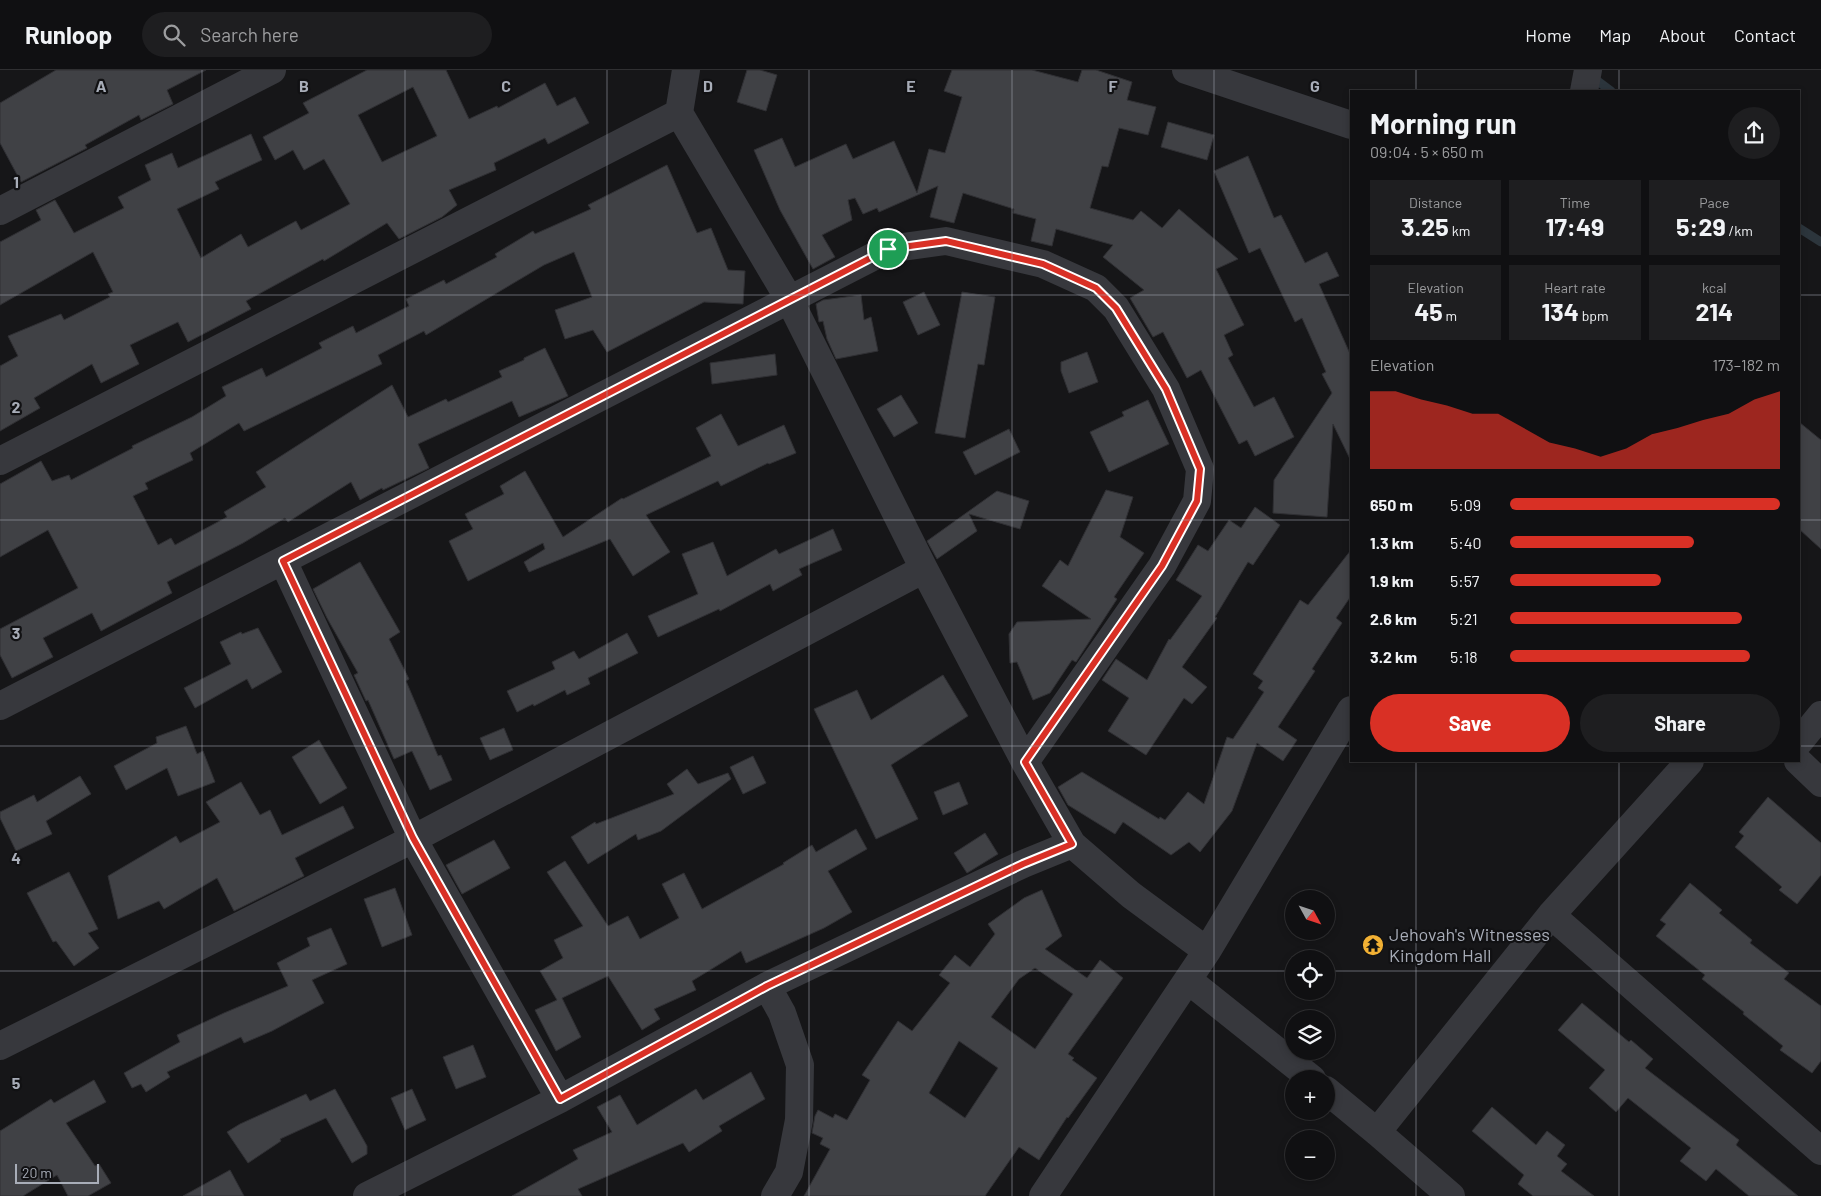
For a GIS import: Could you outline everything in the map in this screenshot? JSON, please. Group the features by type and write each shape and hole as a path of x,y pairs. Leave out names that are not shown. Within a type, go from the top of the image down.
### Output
{"street":[{"path":"0,211 272,70"},
{"path":"686,70 679,113 789,299 924,569 1025,762 1072,844 1131,895 1207,951"},
{"path":"1186,70 1350,125"},
{"path":"1584,90 1588,70"},
{"path":"0,461 679,113"},
{"path":"0,706 888,249 946,241 1043,264 1096,288 1116,308 1166,389 1200,469 1197,501 1162,566 1025,762"},
{"path":"283,561 413,838 560,1099"},
{"path":"0,1046 413,838 924,569"},
{"path":"1043,1196 1207,951 1350,712"},
{"path":"1800,741 1821,715"},
{"path":"1378,1132 1551,915 1689,762"},
{"path":"1799,762 1821,783"},
{"path":"367,1196 560,1099 767,986 1023,864 1072,844"},
{"path":"1551,915 1821,1150"},
{"path":"1188,980 1301,1070"},
{"path":"767,986 782,1013 800,1065 799,1120 789,1172 775,1196"},
{"path":"1335,1097 1451,1196"}],"building":[{"path":"56,70 206,70 167,90 173,104 141,120 139,115 85,145 87,148 21,182 0,143 0,103"},
{"path":"367,70 446,70 469,119 497,106 498,108 545,83 557,106 575,97 589,123 548,144 545,138 494,163 496,170 449,190 457,205 442,217 399,239 387,223 324,261 323,259 246,301 251,309 188,342 178,322 130,345 139,364 101,383 92,364 34,398 40,408 0,431 0,366 18,356 8,336 61,314 64,320 110,297 108,294 113,292 93,252 0,305 0,242 41,220 36,210 55,200 74,233 124,208 118,197 151,180 145,165 172,153 178,168 251,134 262,160 215,182 219,189 177,209 201,258 241,234 248,247 296,221 301,230 350,204 324,159 304,170 293,150 275,160 263,137 309,113 303,103","holes":["413,87 437,136 382,162 358,115"]},
{"path":"747,70 760,70 777,75 766,111 737,102"},
{"path":"952,70 1032,70 1078,82 1082,70 1096,70 1132,82 1127,100 1156,107 1148,135 1119,128 1108,167 1102,166 1090,208 1133,220 1141,211 1162,228 1179,209 1238,259 1216,269 1244,325 1224,335 1233,355 1228,358 1254,407 1274,397 1294,437 1255,456 1247,440 1239,444 1201,370 1187,378 1163,332 1153,337 1130,298 1144,290 1103,257 1113,245 1056,229 1052,246 1031,241 1036,219 1013,213 1014,209 963,193 954,223 930,217 938,186 879,212 877,208 863,214 855,198 848,200 852,220 822,235 835,257 813,269 780,210 754,150 782,138 795,167 846,144 853,159 894,141 917,193 929,149 945,153 962,97 944,91"},
{"path":"1168,122 1214,135 1207,160 1161,147"},
{"path":"1248,156 1274,218 1281,215 1305,263 1327,252 1339,276 1319,284 1350,354 1350,459 1333,424 1327,517 1273,513 1274,480 1332,393 1322,374 1326,372 1302,318 1295,322 1260,248 1249,253 1214,171"},
{"path":"667,165 697,233 711,228 728,270 745,271 743,304 704,302 607,352 593,330 565,339 555,310 592,297 574,252 544,265 426,335 424,331 378,355 382,364 244,431 239,423 190,453 193,460 145,483 148,489 133,496 158,545 171,538 175,545 227,517 224,512 266,487 256,472 392,385 408,417 446,399 448,402 502,377 499,371 545,348 568,396 519,417 512,401 418,444 429,468 383,490 382,488 360,500 351,482 288,522 285,518 243,543 167,582 172,593 101,631 92,613 43,638 53,657 12,678 0,655 0,629 78,588 48,530 0,557 0,484 41,461 52,481 69,475 71,480 133,448 132,446 192,417 226,396 222,387 262,368 266,377 322,348 319,343 353,326 356,333 409,306 406,299 444,280 446,284 497,257 495,254 533,231 535,234 591,209 588,205"},
{"path":"924,292 940,325 918,335 903,302"},
{"path":"962,292 995,297 984,365 978,364 965,438 935,433"},
{"path":"861,295 864,320 871,317 878,351 836,359 827,339 823,321 819,322 816,304 823,300"},
{"path":"1087,352 1098,382 1069,393 1061,371 1061,362"},
{"path":"775,354 777,375 712,384 710,363"},
{"path":"901,395 918,423 894,437 877,409"},
{"path":"1148,400 1169,444 1109,472 1090,432 1124,416 1122,412"},
{"path":"721,414 738,446 784,425 796,453 768,463 721,486 718,481 646,515 670,552 633,576 610,539 529,572 524,562 545,549 543,543 468,581 449,541 473,529 465,514 504,494 500,486 525,471 563,537 622,498 711,456 696,428"},
{"path":"1800,423 1821,440 1821,549 1800,530"},
{"path":"1009,429 1020,452 975,475 963,452"},
{"path":"1106,490 1133,497 1120,537 1144,553 1114,597 1117,599 1076,662 1072,660 1050,693 1033,700 1017,662 1010,663 1009,634 1017,622 1091,619 1042,586 1060,560 1068,566"},
{"path":"997,491 1029,501 1020,529 969,514 977,531 937,559 927,541"},
{"path":"1255,507 1280,525 1253,565 1248,562 1215,617 1217,618 1182,667 1207,687 1192,704 1184,698 1146,755 1108,731 1129,698 1102,680 1116,659 1147,680 1169,639 1202,596 1176,580 1198,545 1208,551 1229,520 1241,528"},
{"path":"833,529 842,550 799,569 802,575 773,591 770,584 720,611 719,609 658,637 648,616 698,594 682,554 713,542 727,576 776,549 779,554"},
{"path":"1350,551 1350,597 1336,618 1342,623 1312,669 1315,671 1278,727 1297,740 1283,761 1257,743 1232,811 1200,852 1189,842 1171,855 1123,822 1115,834 1068,805 1058,787 1082,772 1159,819 1160,817 1165,820 1188,792 1204,804 1227,737 1233,739 1264,692 1258,688 1263,681 1253,674 1300,600 1308,605"},
{"path":"360,562 400,632 389,639 409,679 406,681 438,756 441,755 452,780 430,790 412,751 394,759 368,700 366,701 354,675 358,673 313,589"},
{"path":"258,628 282,672 252,689 247,679 195,708 184,688 231,664 220,642 241,632 242,634"},
{"path":"627,633 638,653 588,678 590,684 567,695 565,690 534,706 533,704 517,712 507,691 555,669 552,662 574,651 579,659"},
{"path":"943,675 968,716 891,765 918,819 876,839 814,709 857,690 871,720"},
{"path":"186,726 197,754 203,751 215,782 178,796 167,768 126,790 114,766 157,743 156,737"},
{"path":"504,728 513,750 490,760 480,738"},
{"path":"319,740 347,788 320,804 292,757"},
{"path":"753,756 766,783 743,794 730,767"},
{"path":"687,769 698,784 728,773 731,779 661,831 638,840 636,834 588,864 571,837 595,822 596,824 674,794 667,784"},
{"path":"80,776 91,794 46,821 52,834 16,851 0,818 0,812 34,795 37,802"},
{"path":"241,782 260,815 270,810 282,835 343,806 354,828 295,858 304,876 234,911 217,878 164,909 159,901 118,919 108,876 176,836 180,843 220,822 206,802"},
{"path":"959,782 968,804 943,815 934,792"},
{"path":"1768,797 1821,843 1821,875 1797,904 1779,890 1782,887 1735,847 1744,836 1739,832"},
{"path":"856,829 867,849 828,871 852,912 824,928 746,963 741,951 692,981 696,990 654,1009 660,1019 642,1030 608,976 562,998 581,1037 556,1051 535,1010 557,1000 540,971 563,958 554,940 583,926 547,872 565,861 608,926 628,916 640,939 679,918 662,884 684,873 702,909 784,864 812,845 816,852"},
{"path":"985,833 998,854 967,873 954,853"},
{"path":"494,840 510,868 462,894 446,865"},
{"path":"69,872 98,929 88,933 99,948 74,966 56,941 53,942 27,893"},
{"path":"1690,883 1722,910 1719,913 1752,940 1750,943 1789,973 1784,979 1821,1006 1821,1061 1812,1073 1780,1050 1783,1046 1702,979 1705,975 1656,936 1666,924 1660,920"},
{"path":"395,888 412,935 382,947 364,899"},
{"path":"1042,890 1062,936 1045,949 1087,978 1100,960 1123,978 1068,1054 1074,1058 1072,1060 1097,1078 1067,1117 1039,1160 1019,1147 985,1196 804,1196 830,1149 820,1144 823,1138 812,1133 818,1110 833,1118 835,1114 847,1120 870,1080 862,1075 898,1021 912,1031 950,983 939,975 955,955 970,967 995,934 988,924 1024,898","holes":["1035,968 1073,994 1035,1049 991,1017 1019,979","959,1041 998,1068 965,1118 929,1093"]},
{"path":"331,928 347,964 312,980 324,1003 272,1031 244,1043 241,1037 167,1072 170,1077 146,1092 141,1084 132,1088 124,1073 180,1042 177,1035 288,986 277,963 310,946 307,938"},
{"path":"1582,1003 1629,1042 1631,1040 1653,1059 1645,1068 1739,1140 1736,1145 1798,1196 1749,1196 1716,1169 1706,1181 1680,1161 1691,1148 1628,1098 1616,1112 1589,1088 1605,1070 1558,1030"},
{"path":"473,1045 486,1077 456,1089 443,1057"},
{"path":"751,1072 765,1099 719,1126 722,1131 689,1152 683,1143 578,1189 582,1196 512,1196 578,1159 573,1150 612,1132 597,1107 620,1095 637,1125 696,1089 703,1100"},
{"path":"94,1080 106,1102 66,1123 95,1166 99,1164 111,1183 88,1196 68,1196 57,1175 23,1196 0,1196 0,1131 51,1099 54,1103"},
{"path":"335,1089 367,1146 367,1154 352,1163 326,1118 280,1139 281,1141 248,1163 227,1132 240,1124 306,1094 310,1101"},
{"path":"412,1089 426,1120 405,1130 391,1098"},
{"path":"1492,1107 1536,1145 1547,1131 1565,1145 1557,1156 1567,1164 1561,1171 1594,1196 1533,1196 1518,1184 1524,1175 1472,1131"},
{"path":"230,1170 244,1196 183,1196"}],"waterway":[{"path":"1591,76 1610,90"},
{"path":"1800,229 1821,242"}],"place":[{"name":"Jehovah's Witnesses Kingdom Hall","path":"1373,945"}],"route":[{"path":"946,241 1043,264 1096,288 1116,308 1166,389 1200,469 1197,501 1162,566 1025,762 1072,844 1023,864 767,986 560,1099 413,838 283,561 888,249 946,241"}]}
